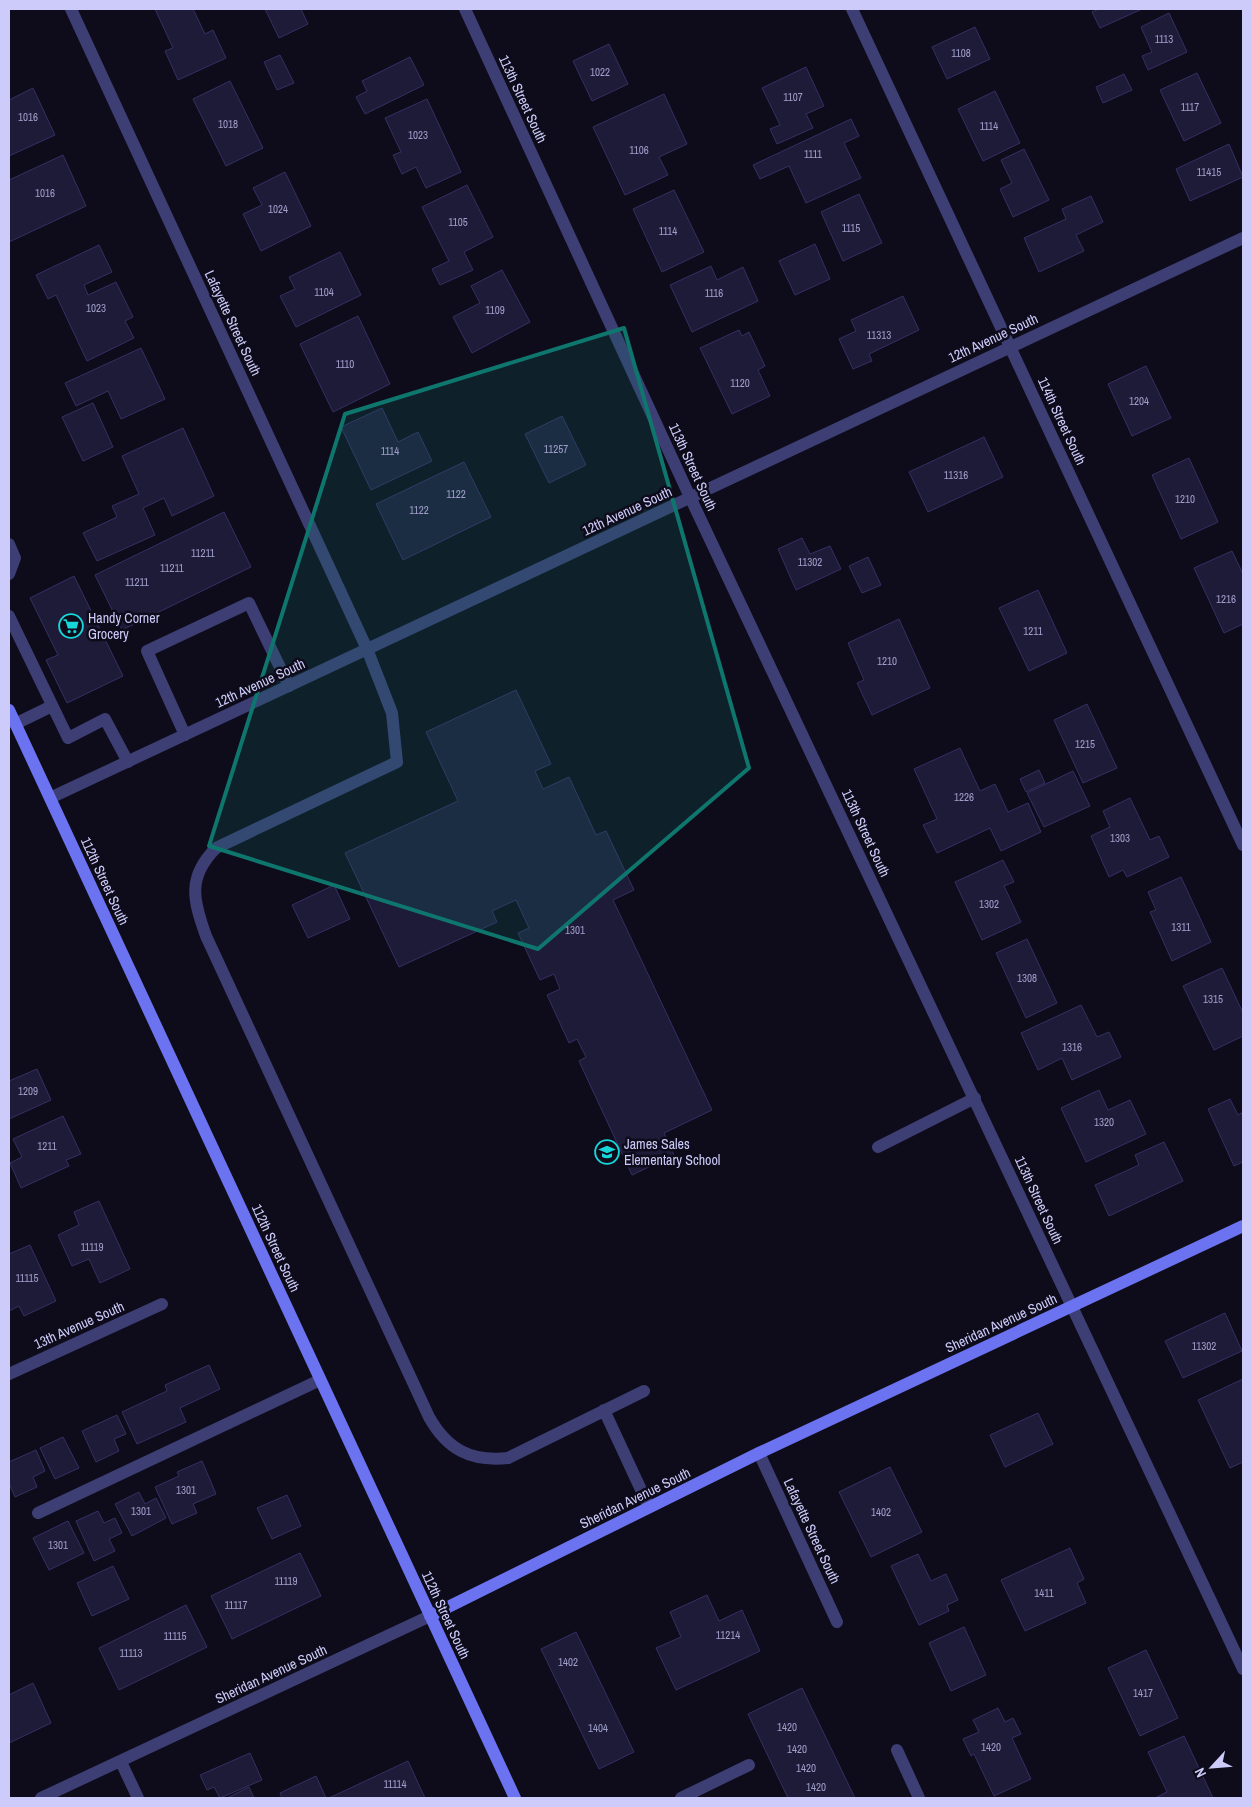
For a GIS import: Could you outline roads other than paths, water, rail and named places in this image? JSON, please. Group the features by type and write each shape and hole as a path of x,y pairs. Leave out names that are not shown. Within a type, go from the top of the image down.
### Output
{"main road":[{"name":"112th Street South","path":"9,710 516,1798"},
{"name":"Sheridan Avenue South","path":"430,1616 759,1453 1243,1226"}],"street":[{"name":"Lafayette Street South","path":"71,9 367,649 392,713 397,762 216,848 206,859 199,872 195,886 195,900 206,936 437,1432 450,1445 466,1454 493,1460 508,1458 604,1410"},
{"name":"113th Street South","path":"465,9 690,498 1243,1669"},
{"name":"114th Street South","path":"852,9 1243,846"},
{"name":"12th Avenue South","path":"50,798 1243,238"},
{"path":"9,544 15,558 9,574"},
{"path":"185,735 147,651 249,603 289,686"},
{"path":"9,616 68,738 105,720 128,762"},
{"path":"15,724 52,706"},
{"path":"878,1147 975,1098"},
{"name":"13th Avenue South","path":"9,1374 162,1304"},
{"path":"38,1513 320,1380"},
{"path":"644,1391 604,1410 649,1507"},
{"name":"Lafayette Street South","path":"759,1453 837,1622"},
{"name":"Sheridan Avenue South","path":"41,1798 430,1616"},
{"path":"897,1750 920,1798"},
{"path":"121,1762 138,1798"},
{"path":"681,1798 750,1765"}],"place":[{"name":"Handy Corner Grocery","path":"71,626"},
{"name":"James Sales Elementary School","path":"607,1152"}]}
